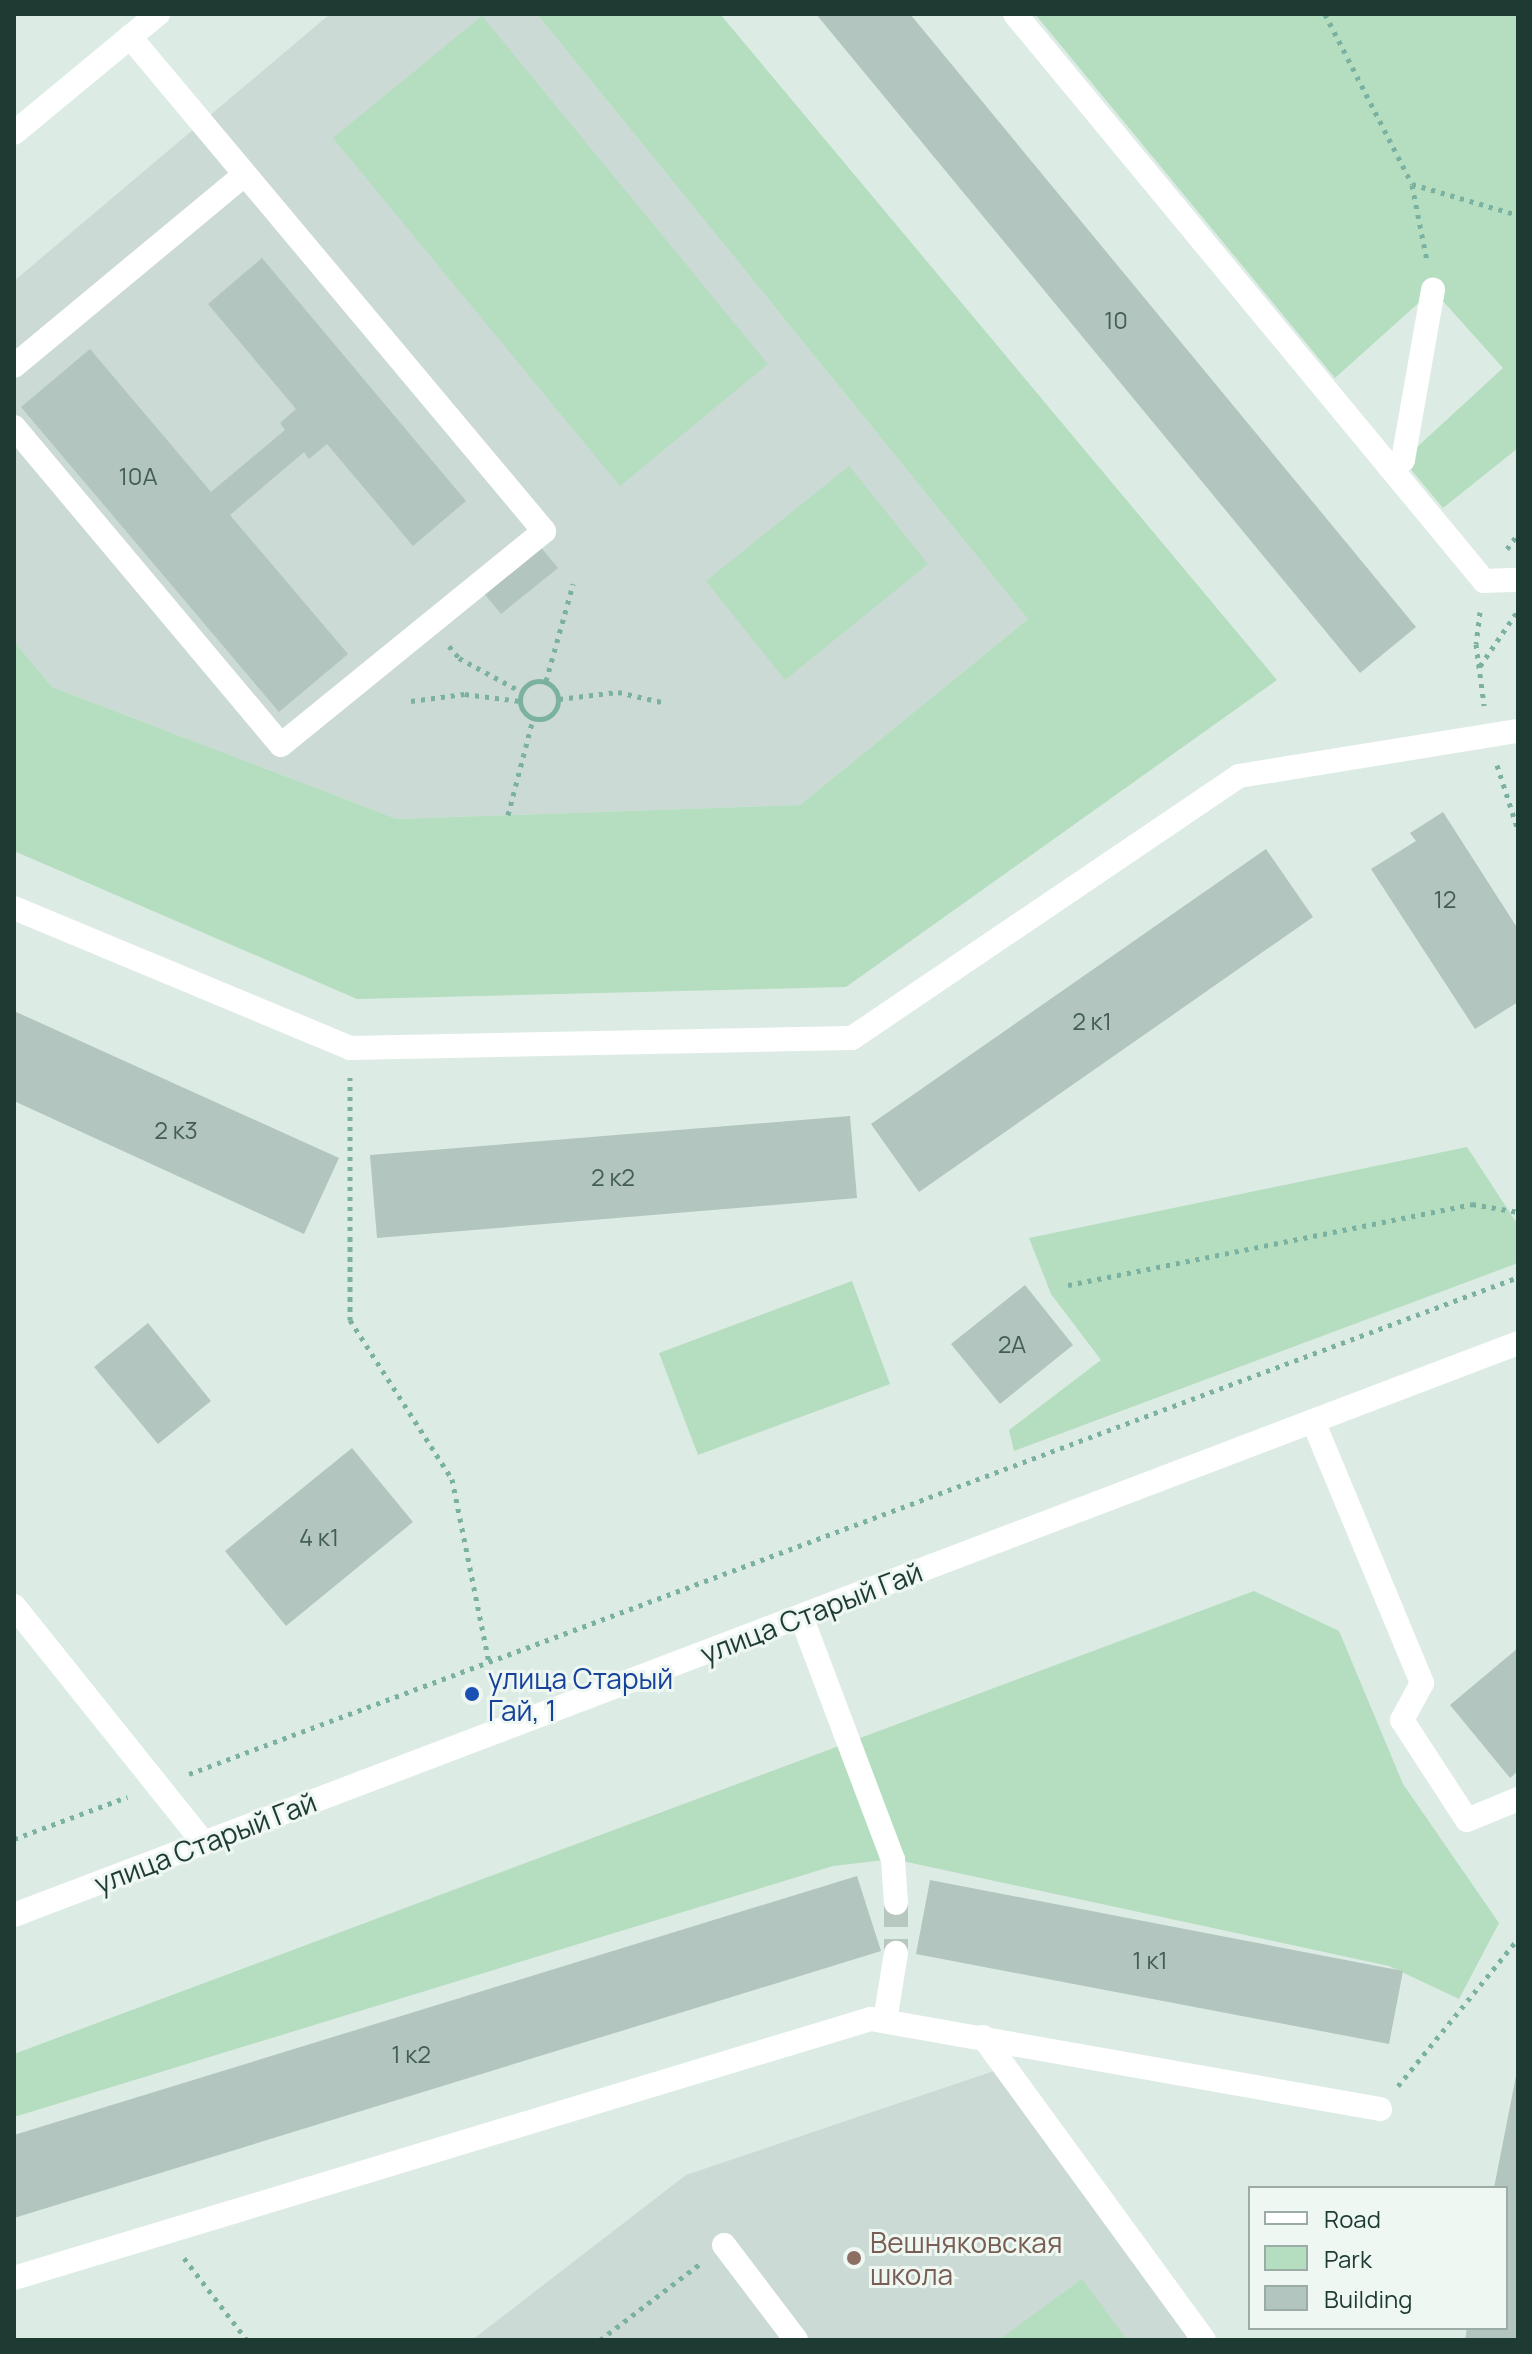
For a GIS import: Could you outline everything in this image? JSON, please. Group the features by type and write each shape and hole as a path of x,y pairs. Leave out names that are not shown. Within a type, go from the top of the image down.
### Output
{"street":[{"path":"14,133 158,14"},
{"path":"1015,14 1484,581 1518,580"},
{"path":"14,427 281,745 544,531 130,37"},
{"path":"14,366 245,174"},
{"path":"1390,468 1403,460 1433,290"},
{"path":"14,908 350,1048 852,1038 1239,776 1518,731"},
{"name":"улица Старый Гай","path":"14,1915 1518,1343"},
{"path":"1313,1421 1422,1683 1402,1720 1467,1820 1518,1799"},
{"path":"14,1606 204,1843"},
{"path":"801,1616 893,1859 896,1903"},
{"path":"885,2021 896,1953"},
{"path":"14,2278 871,2019 1380,2109"},
{"path":"983,2037 1204,2340"},
{"path":"724,2245 796,2340"}],"path":[{"path":"1325,14 1412,184 1433,290"},
{"path":"1412,184 1518,215"},
{"path":"1518,534 1484,581 1476,644 1487,735 1518,830"},
{"path":"546,681 573,584"},
{"path":"1479,667 1518,610"},
{"path":"430,623 459,658 522,692"},
{"path":"520,701 522,692 532,682 546,681"},
{"path":"546,681 559,699"},
{"path":"559,699 618,692 666,703"},
{"path":"411,701 465,694 520,701 533,719"},
{"path":"533,719 553,714 559,699"},
{"path":"508,815 533,719"},
{"path":"350,1048 350,1320 452,1479 489,1662"},
{"path":"1068,1285 1472,1204 1518,1212"},
{"path":"14,1839 1518,1277"},
{"path":"1380,2109 1518,1939"},
{"path":"164,2232 247,2340"},
{"path":"600,2340 724,2245"}],"shaded area":[{"path":"330,14 537,14 1028,619 800,805 397,819 52,687 14,641 14,281"},
{"name":"Вешняковская школа","path":"994,2071 1190,2340 472,2340 686,2175"}],"green space":[{"path":"537,14 720,14 1277,680 846,987 357,999 14,851 14,641 52,687 397,819 800,805 1028,619"},
{"path":"1035,14 1518,14 1518,448 1443,508 1403,460 1503,368 1433,290 1335,378"},
{"path":"482,16 768,364 620,486 333,138"},
{"path":"849,466 928,564 785,680 706,581"},
{"path":"1467,1147 1518,1225 1518,1263 1014,1451 1009,1430 1101,1360 1051,1294 1029,1238"},
{"path":"852,1281 890,1384 698,1455 659,1353"},
{"path":"1254,1591 1339,1631 1403,1784 1499,1923 1459,1999 1389,1966 893,1859 833,1866 14,2117 14,2054"},
{"path":"1082,2279 1127,2340 999,2340"}],"building":[{"path":"816,14 910,14 1416,627 1360,673"},
{"path":"262,258 466,501 413,546 327,444 309,459 304,452 230,515 348,654 279,712 21,407 90,349 211,492 285,430 280,423 296,409 208,304"},
{"path":"539,545 558,568 501,614 482,591"},
{"path":"1443,812 1518,929 1518,1002 1475,1029 1371,869 1416,841 1410,833"},
{"path":"1266,849 1313,917 919,1192 871,1124"},
{"path":"14,1011 339,1158 304,1234 14,1101"},
{"path":"850,1116 857,1198 377,1238 370,1155"},
{"path":"1025,1285 1073,1345 1000,1404 951,1344"},
{"path":"148,1323 211,1401 158,1444 94,1367"},
{"path":"352,1448 413,1522 286,1626 225,1551"},
{"path":"1518,1648 1518,1771 1510,1778 1450,1705"},
{"path":"857,1876 881,1951 14,2218 14,2135"},
{"path":"930,1880 1403,1971 1389,2044 916,1954"},
{"path":"1517,2071 1518,2340 1465,2340 1467,2330 1508,2330 1508,2186 1494,2186"}],"tunnel":[{"path":"896,1903 896,1953"}],"place":[{"name":"улица Старый Гай, 1","path":"472,1694"},
{"name":"Вешняковская школа","path":"854,2258"}]}
